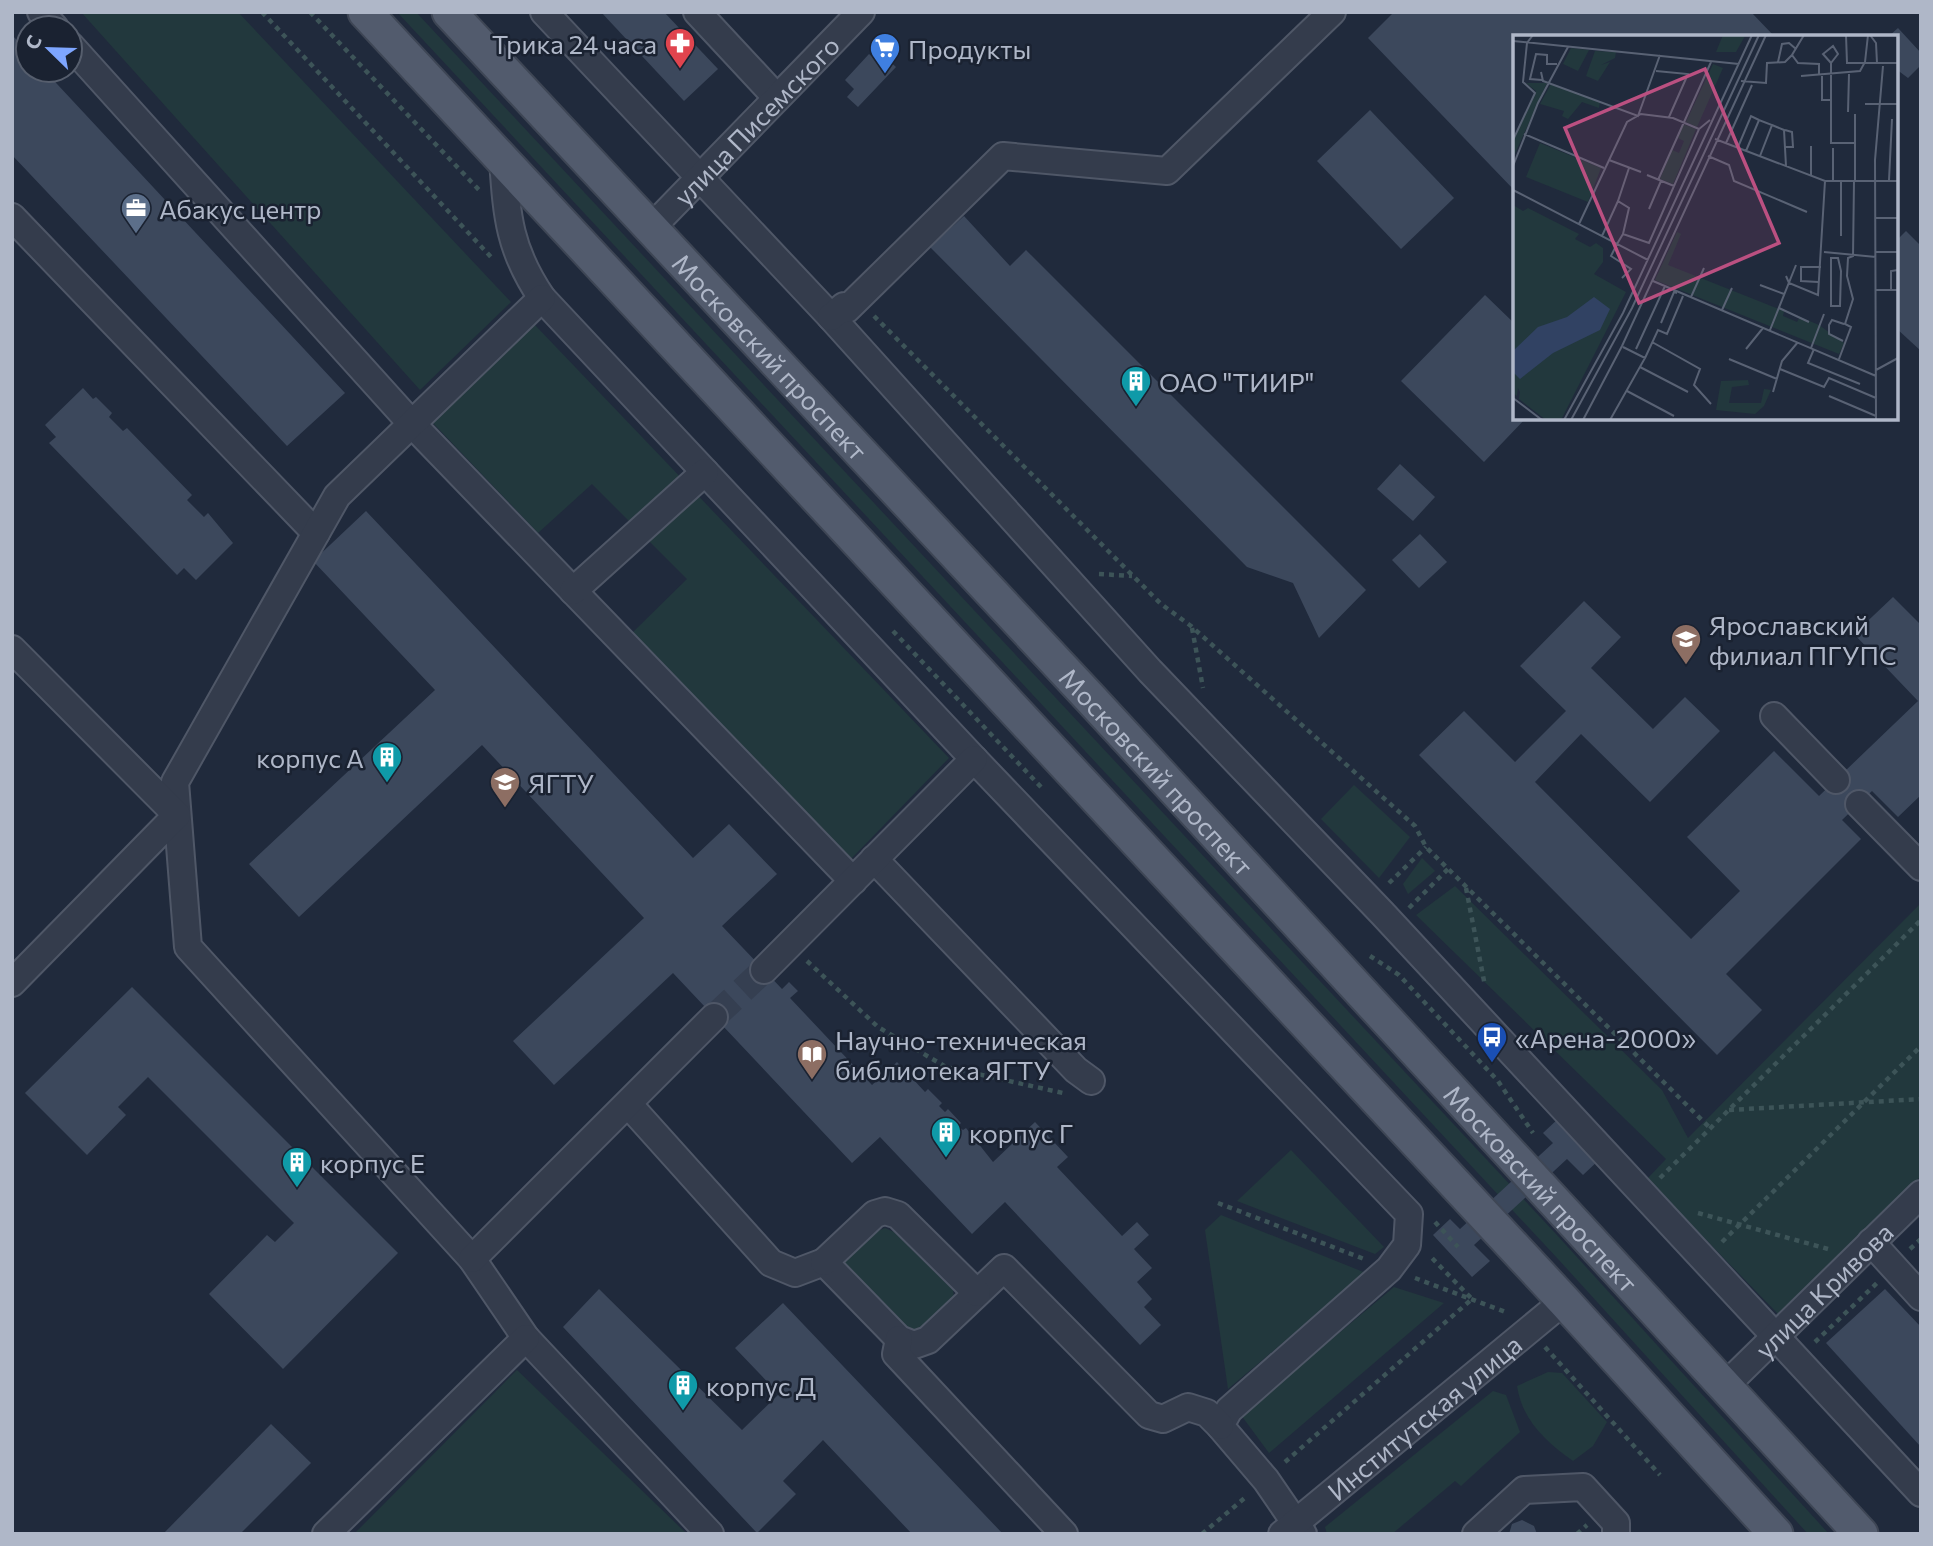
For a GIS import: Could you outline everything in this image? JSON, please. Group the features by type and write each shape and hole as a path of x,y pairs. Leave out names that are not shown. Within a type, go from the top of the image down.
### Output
{"main road":[{"path":"365,12 1564,1301 1776,1534"},
{"name":"Московский проспект","path":"449,12 1090,698 1861,1534"}],"street":[{"path":"544,12 831,317 1213,737 1371,901 1921,1493"},
{"path":"697,12 778,98"},
{"name":"улица Писемского","path":"650,229 861,12"},
{"path":"831,317 857,300 1003,156 1167,171 1332,12"},
{"path":"84,61 412,424 853,881"},
{"path":"503,160 508,221 521,267 542,298 974,760 1409,1214 1407,1245 1389,1269 1228,1410 1220,1426"},
{"path":"12,217 316,533"},
{"path":"542,298 337,496 175,782 188,947 472,1259 526,1338 710,1534"},
{"path":"573,591 705,472"},
{"path":"12,649 177,815"},
{"path":"1774,716 1836,780"},
{"path":"764,970 974,760"},
{"path":"1859,804 1921,867"},
{"path":"12,983 177,815"},
{"path":"874,859 1076,1070 1091,1081"},
{"path":"472,1259 629,1105 714,1017"},
{"path":"629,1105 771,1263 795,1273 824,1262 875,1214 886,1211 898,1215 977,1293"},
{"name":"улица Кривова","path":"1726,1385 1921,1194"},
{"path":"1864,1250 1893,1266 1921,1297"},
{"path":"824,1262 899,1339 914,1345 928,1340 1004,1268 1149,1415 1163,1419 1188,1407 1207,1413 1266,1480 1293,1530"},
{"name":"Институтская улица","path":"1293,1530 1564,1301"},
{"path":"326,1534 526,1338"},
{"path":"899,1339 896,1354 1064,1534"},
{"path":"1476,1534 1524,1490 1583,1487 1616,1523 1616,1534"}],"path":[{"path":"857,300 1161,604 1191,626 1415,826 1426,847 1710,1128"},
{"path":"1191,626 1213,737"},
{"path":"1371,901 1426,847"},
{"path":"1392,924 1448,869"},
{"path":"1466,887 1495,1036"},
{"path":"1864,1250 1739,1224 1647,1197 1710,1128 1921,920"},
{"path":"789,944 878,1027 946,1066 1058,1094 1085,1090 1091,1081"},
{"path":"1706,1259 1921,1046"},
{"path":"1729,1110 1921,1099"},
{"path":"1218,1203 1511,1314 1529,1329 1660,1475"},
{"path":"1441,1227 1458,1247"},
{"path":"1822,1354 1813,1344 1921,1239"}],"green space":[{"path":"81,12 238,12 511,302 420,390"},
{"path":"397,12 416,12 1556,1234 1829,1534 1808,1534 1558,1259"},
{"path":"534,324 949,758 851,859 632,633 687,579 592,484 538,533 432,422"},
{"path":"1354,785 1410,837 1379,878 1321,819"},
{"path":"1422,858 1435,871 1408,894 1403,884"},
{"path":"1455,886 1662,1090 1688,1138 1921,903 1921,1176 1779,1315 1647,1179 1666,1159 1416,915"},
{"path":"1291,1150 1384,1247 1375,1254 1237,1201"},
{"path":"1221,1215 1366,1273 1228,1389 1205,1230"},
{"path":"885,1228 894,1232 953,1290 954,1298 921,1331 911,1332 903,1326 841,1264 873,1233"},
{"path":"1394,1287 1444,1303 1269,1453 1241,1415"},
{"path":"517,1370 687,1534 354,1534"},
{"path":"1548,1372 1562,1373 1607,1422 1593,1446 1573,1461 1537,1429 1520,1398 1517,1386"},
{"path":"1493,1391 1506,1395 1520,1432 1461,1486 1455,1481 1392,1534 1327,1534 1325,1527"}],"building":[{"path":"601,12 664,12 718,69 684,101"},
{"path":"1394,12 1751,12 1773,35 1513,35 1513,189 1368,38"},
{"path":"1898,28 1921,53 1921,65 1908,78 1898,70 1898,35 1890,35"},
{"path":"12,35 14,84 57,84 345,393 287,446 12,155"},
{"path":"869,54 879,63 885,57 896,67 858,107 847,97 854,89 845,80"},
{"path":"1370,110 1454,198 1401,249 1317,161"},
{"name":"ОАО \"ТИИР\"","path":"964,216 1010,266 1026,250 1366,590 1319,638 1293,583 1247,567 930,247"},
{"path":"1906,231 1921,246 1921,351 1898,330 1898,239"},
{"path":"1485,295 1513,322 1513,420 1524,420 1484,462 1401,381"},
{"path":"83,388 93,399 96,397 112,413 109,417 123,431 127,428 192,495 187,500 204,517 208,513 233,543 196,580 184,568 177,575 49,443 56,437 45,425"},
{"path":"1400,464 1435,497 1413,521 1377,489"},
{"name":"корпус А","path":"366,511 693,858 729,824 777,874 722,926 782,989 789,982 798,991 790,998 872,1085 897,1062 925,1092 928,1089 942,1103 939,1106 945,1112 948,1109 961,1123 958,1126 963,1130 966,1128 993,1162 1035,1122 1068,1157 1057,1167 1122,1236 1137,1222 1149,1235 1134,1249 1152,1268 1137,1282 1152,1299 1144,1307 1161,1325 1140,1345 1005,1202 972,1234 880,1137 852,1163 673,973 554,1085 513,1041 644,918 482,745 299,917 249,864 435,690 313,561"},
{"path":"1420,534 1447,562 1419,588 1392,560"},
{"path":"1893,597 1921,625 1921,795 1898,817 1872,791 1842,820 1861,839 1726,974 1762,1010 1717,1055 1419,755 1464,711 1515,762 1566,711 1520,666 1584,601 1621,637 1591,668 1653,729 1685,697 1720,731 1650,802 1581,734 1535,782 1691,939 1740,891 1687,837 1774,751 1819,796 1918,701 1854,634"},
{"name":"корпус Е","path":"132,987 398,1253 283,1369 209,1294 267,1235 275,1242 294,1223 148,1077 118,1107 126,1115 87,1155 25,1093"},
{"path":"1560,1117 1600,1159 1583,1175 1567,1159 1474,1245 1490,1261 1472,1277 1433,1235 1450,1219 1460,1229 1553,1143 1543,1133"},
{"path":"599,1289 742,1430 779,1394 735,1348 783,1303 1003,1534 912,1534 823,1440 783,1481 796,1494 757,1533 563,1327"},
{"path":"1885,1289 1921,1327 1921,1447 1826,1343"},
{"path":"271,1424 311,1463 240,1534 163,1534"},
{"path":"1522,1520 1534,1526 1537,1534 1509,1534 1512,1524"}],"tunnel":[{"path":"714,1017 764,970"}],"place":[{"name":"Трика 24 часа","path":"680,70"},
{"name":"Продукты","path":"885,75"},
{"name":"Абакус центр","path":"136,235"},
{"name":"ОАО \"ТИИР\"","path":"1136,408"},
{"name":"Ярославский филиал ПГУПС","path":"1686,666"},
{"name":"корпус А","path":"387,784"},
{"name":"ЯГТУ","path":"505,809"},
{"name":"«Арена-2000»","path":"1492,1064"},
{"name":"Научно-техническая библиотека ЯГТУ","path":"812,1081"},
{"name":"корпус Г","path":"946,1159"},
{"name":"корпус Е","path":"297,1189"},
{"name":"корпус Д","path":"683,1412"}]}
